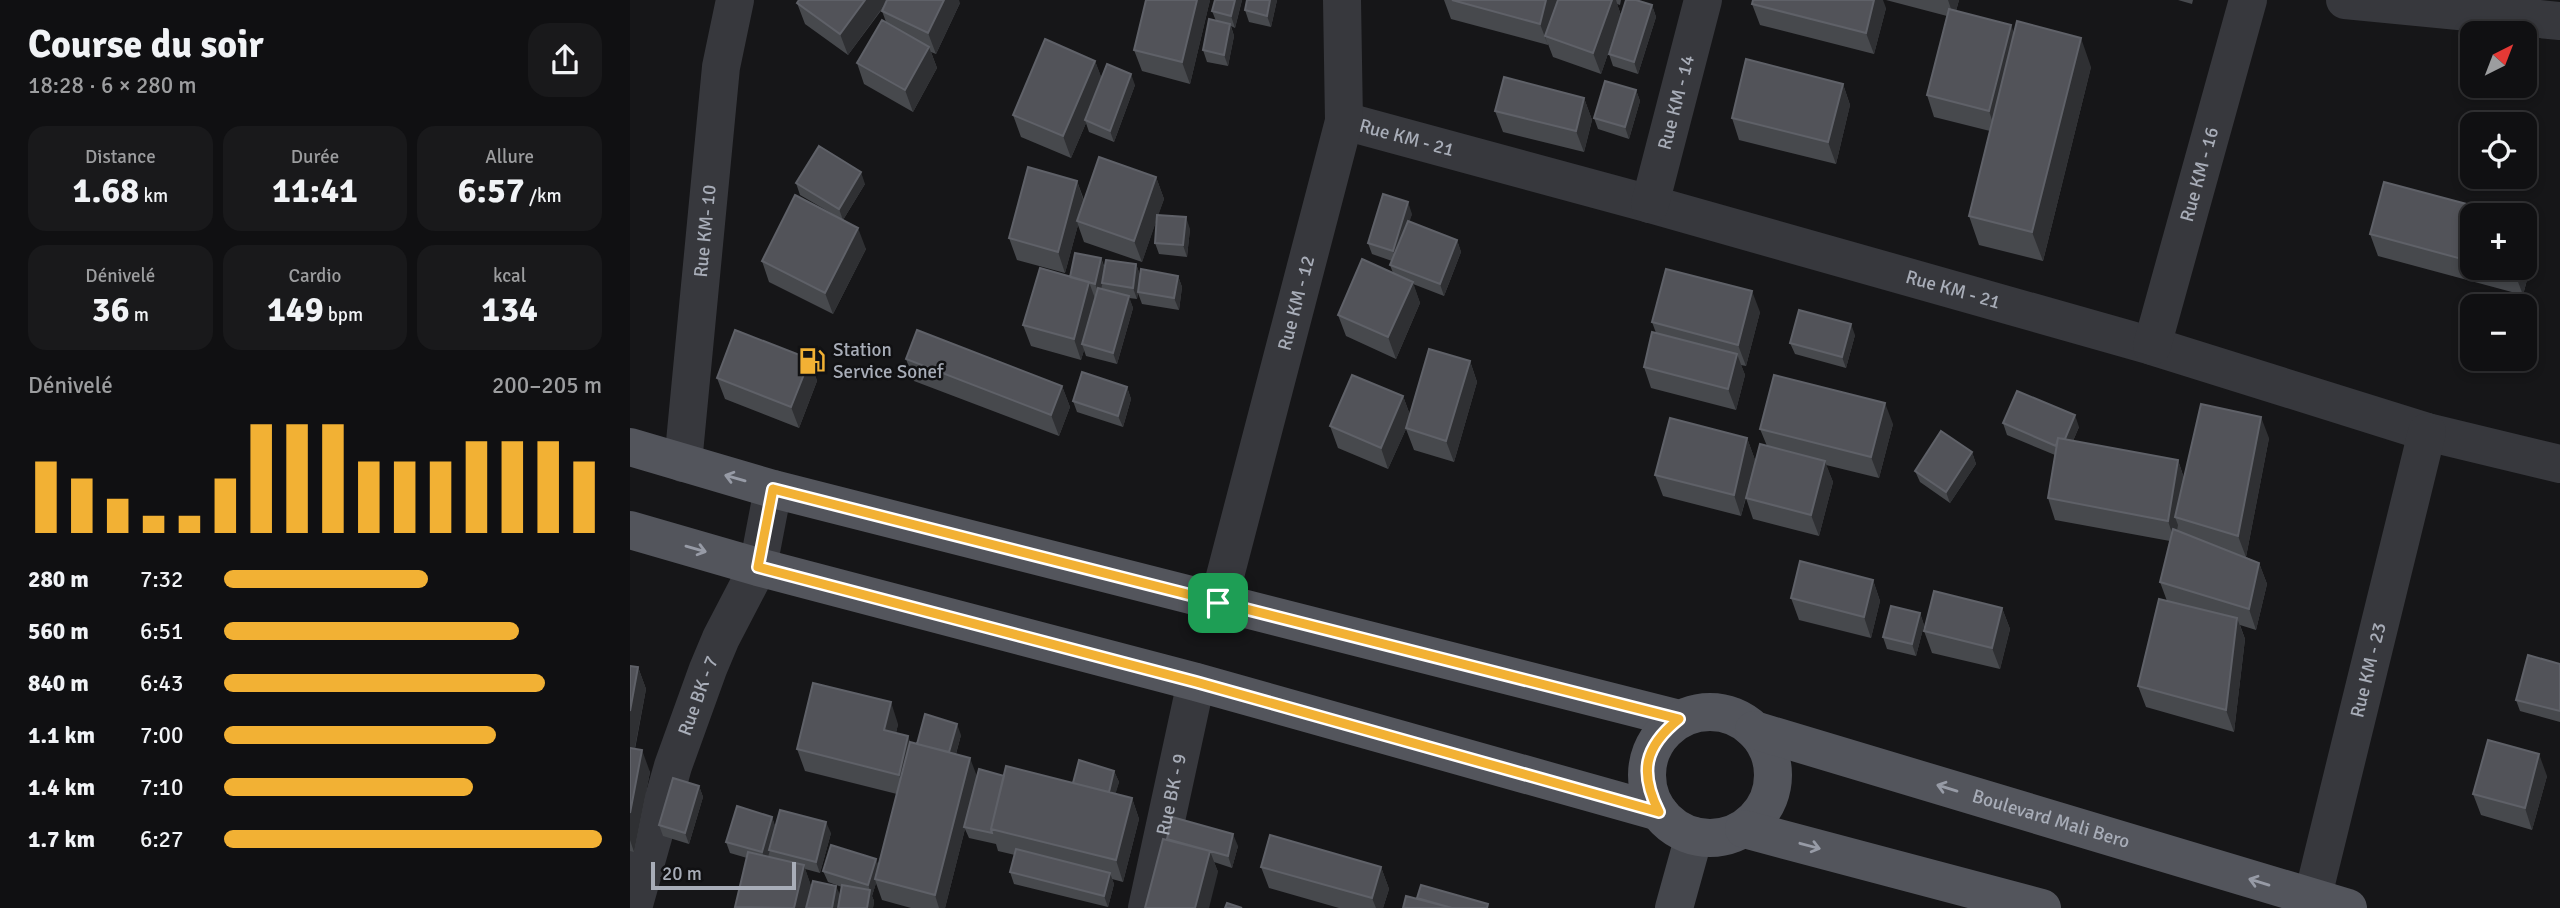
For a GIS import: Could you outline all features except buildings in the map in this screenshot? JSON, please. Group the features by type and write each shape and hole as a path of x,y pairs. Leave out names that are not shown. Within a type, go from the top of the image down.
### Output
{"main road":[{"path":"630,447 773,489 1679,719"},
{"path":"630,530 758,567 1196,682 1659,812"},
{"path":"1698,713 1726,714 1754,730 1766,745 1771,758 1773,782 1760,814 1744,829 1715,838 1694,836 1677,829 1659,812 1646,779 1650,754 1662,732 1679,719 1698,713"},
{"name":"Boulevard Mali Bero","path":"1754,730 2323,905"},
{"path":"1744,829 2042,908"}],"street":[{"name":"Rue KM- 10","path":"683,463 722,67 735,0"},
{"name":"Rue KM - 12","path":"1218,603 1344,121 1342,0"},
{"name":"Rue KM - 14","path":"1650,204 1703,0"},
{"name":"Rue KM - 16","path":"2152,346 2248,0"},
{"path":"2345,0 2560,21"},
{"name":"Rue KM - 21","path":"1344,121 1650,204 2152,346 2427,432 2560,464"},
{"name":"Rue KM - 23","path":"2323,905 2427,432"},
{"name":"Rue BK - 7","path":"633,908 673,766 708,669 758,567 773,489"},
{"name":"Rue BK - 9","path":"1147,908 1196,682"},
{"path":"1674,908 1694,836"}],"place":[{"name":"Station Service Sonef","path":"812,361"}],"route":[{"path":"773,489 1218,603 1679,719 1662,732 1650,754 1646,779 1659,812 1196,682 758,567 773,489"}]}
